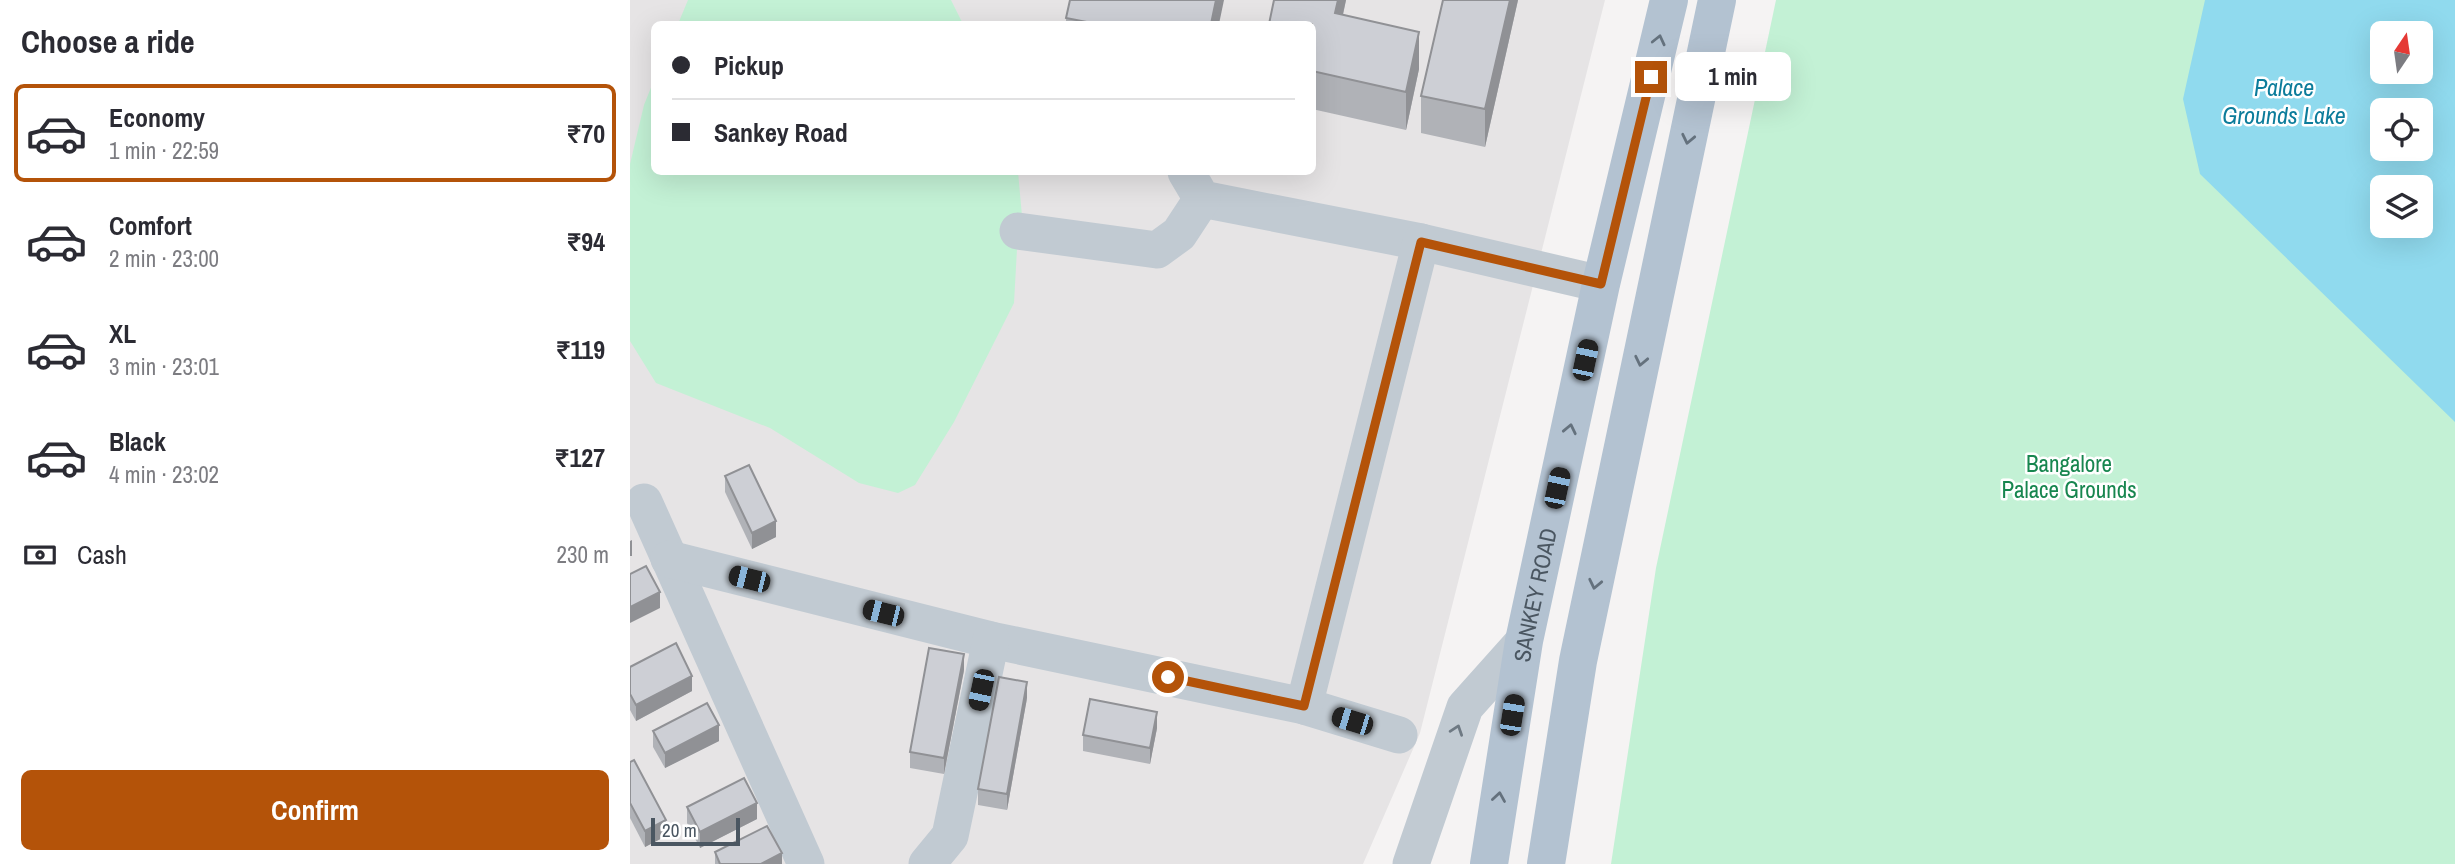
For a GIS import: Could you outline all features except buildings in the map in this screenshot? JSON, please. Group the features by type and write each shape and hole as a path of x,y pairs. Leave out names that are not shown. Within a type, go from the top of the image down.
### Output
{"main road":[{"name":"SANKEY ROAD","path":"1489,864 1524,641 1601,284 1669,0"},
{"path":"1546,864 1578,661 1717,0"}],"street":[{"path":"1018,231 1157,250 1179,234 1194,185 1601,284"},
{"path":"1304,706 1421,242"},
{"path":"643,502 806,864"},
{"path":"669,559 991,640 1304,706 1399,735"},
{"path":"927,864 950,836 991,640"},
{"path":"1411,864 1465,707 1524,641"}],"shaded area":[{"path":"630,0 1605,0 1420,733 1363,864 630,864"}],"green space":[{"path":"688,0 951,0 962,21 679,21"},
{"name":"Bangalore Palace Grounds","path":"1776,0 2455,0 2455,864 1611,864 1656,568"},
{"path":"651,88 651,175 1018,175 1022,216 1018,231 1014,303 954,422 915,485 898,493 859,483 770,428 656,383 630,341 630,164 644,105"}],"water":[{"name":"Palace Grounds Lake","path":"2205,0 2455,0 2455,422 2200,174 2183,99"}],"route":[{"path":"1168,677 1304,706 1421,242 1601,284 1651,77"}]}
